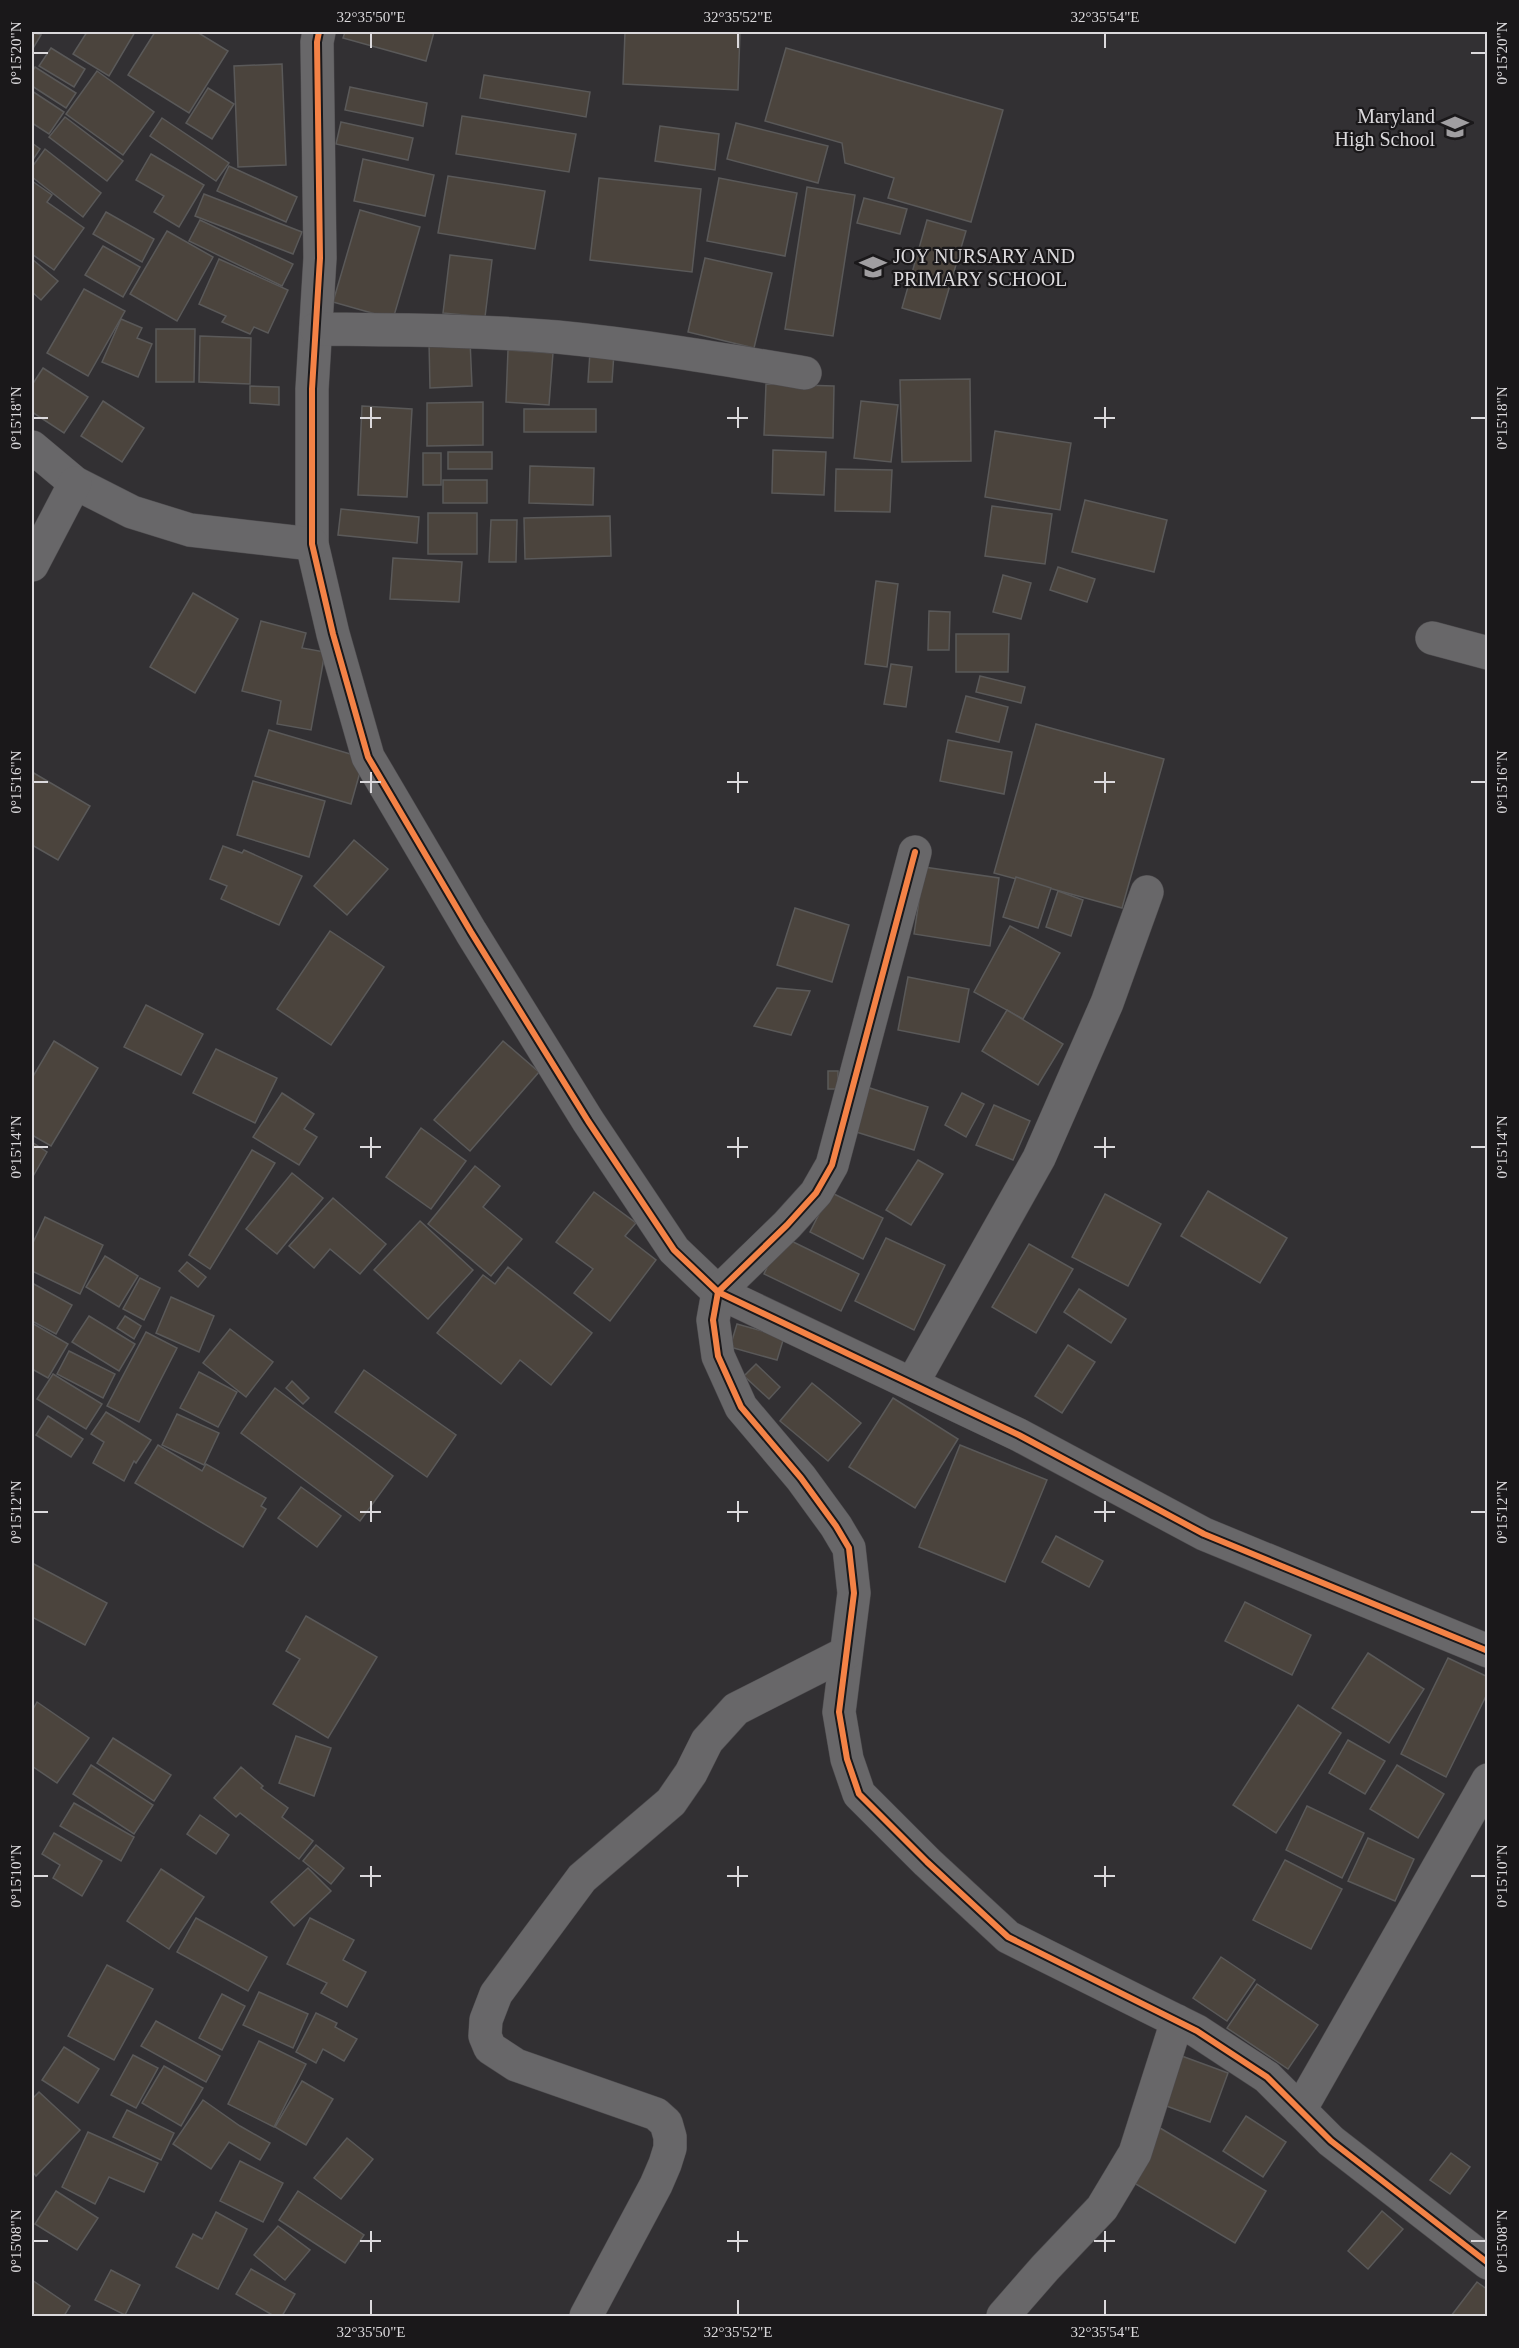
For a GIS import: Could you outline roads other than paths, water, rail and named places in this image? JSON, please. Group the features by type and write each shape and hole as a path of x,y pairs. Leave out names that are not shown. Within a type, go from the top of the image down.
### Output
{"street":[{"path":"319,32 320,258 312,389 312,544 333,634 368,756 471,932 588,1121 674,1250 718,1292 1019,1435 1204,1534 1488,1651"},
{"path":"315,328 556,337 675,351 804,372"},
{"path":"32,447 75,483 132,512 190,530 312,544"},
{"path":"32,565 75,483"},
{"path":"1432,638 1488,653"},
{"path":"915,852 832,1165 816,1193 787,1225 718,1292 713,1320 718,1356 741,1407 801,1478 849,1548 854,1593 839,1712 847,1760 859,1794 927,1862 1008,1937 1197,2031 1267,2077 1330,2141 1488,2263"},
{"path":"912,1384 1039,1158 1107,1003 1148,892"},
{"path":"586,2316 657,2185 670,2148 670,2137 666,2123 657,2114 516,2065 490,2048 485,2037 486,2020 496,1994 582,1878 671,1802 691,1773 707,1741 736,1709 846,1653"},
{"path":"1300,2110 1488,1780"},
{"path":"1003,2316 1102,2208 1135,2153 1177,2021"}],"place":[{"name":"Maryland High School","path":"1455,127"},
{"name":"JOY NURSARY AND PRIMARY SCHOOL","path":"873,267"}]}
